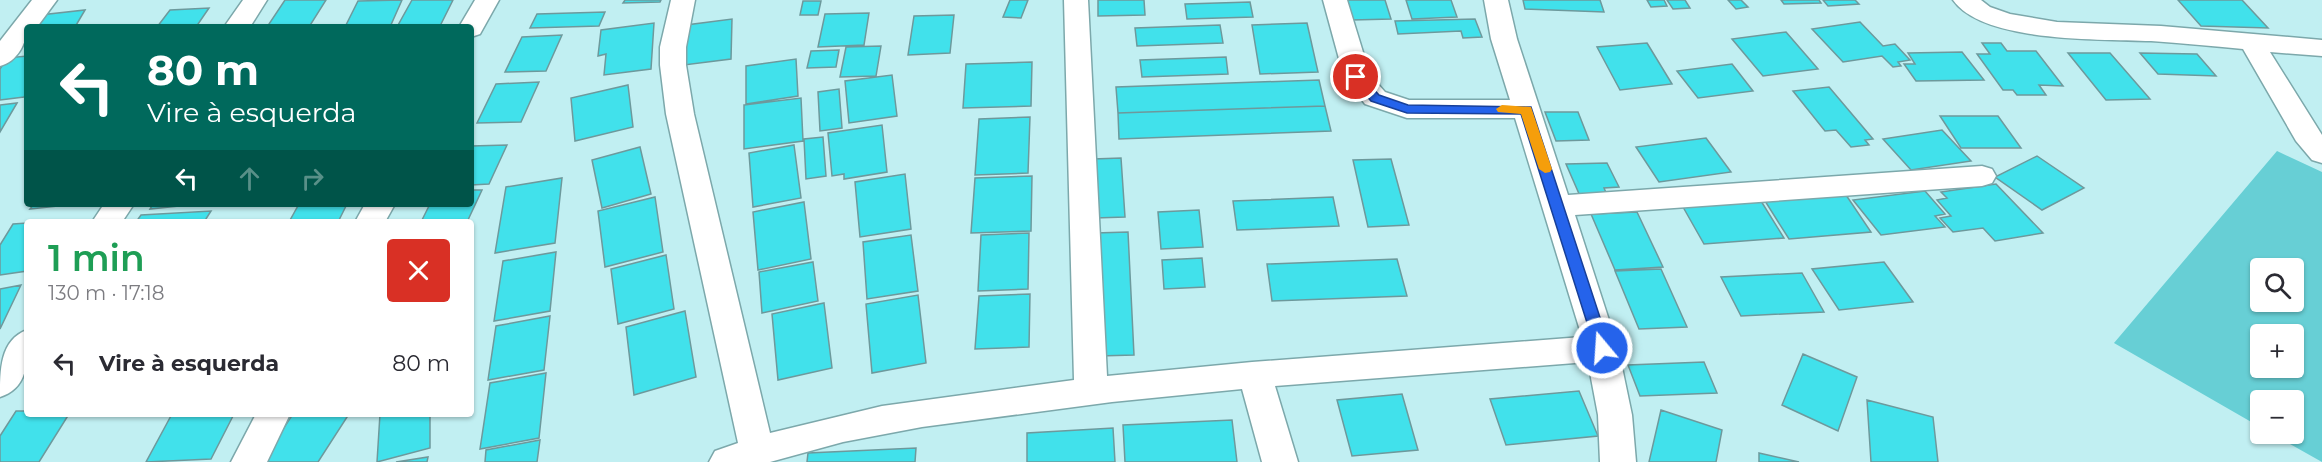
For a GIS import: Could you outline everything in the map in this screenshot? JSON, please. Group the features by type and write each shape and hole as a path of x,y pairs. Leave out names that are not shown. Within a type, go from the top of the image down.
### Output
{"street":[{"path":"26,24 45,0"},
{"path":"239,24 255,0"},
{"path":"474,24 487,0"},
{"path":"683,0 673,47 673,65 742,456 859,425 946,409 1091,391 1255,375 1602,348"},
{"path":"1076,0 1076,57 1091,391"},
{"path":"1335,0 1356,77 1375,98 1407,109 1526,110"},
{"path":"1496,0 1504,39 1602,348 1615,415 1618,462"},
{"path":"1965,0 1991,17 2025,25 2322,48"},
{"path":"0,58 24,27"},
{"path":"2251,42 2306,134 2322,153"},
{"path":"1557,206 1982,176"},
{"path":"0,384 24,348"},
{"path":"1255,375 1280,462"},
{"path":"249,462 272,417"}],"shaded area":[{"path":"2277,151 2322,172 2322,462 2290,444 2304,444 2304,390 2250,390 2250,421 2114,343"}],"building":[{"path":"285,0 326,0 311,24 269,24"},
{"path":"402,0 391,24 346,24 358,1"},
{"path":"412,0 453,0 441,24 399,24"},
{"path":"625,0 661,0 660,2 623,3"},
{"path":"1010,0 1028,0 1021,18 1003,17"},
{"path":"1098,0 1144,0 1145,15 1098,16"},
{"path":"1346,0 1385,0 1391,19 1352,20"},
{"path":"1406,0 1451,0 1457,17 1412,19"},
{"path":"1523,0 1600,0 1604,12 1525,9"},
{"path":"1647,0 1664,0 1667,6 1651,7"},
{"path":"1667,0 1685,0 1690,8 1673,9"},
{"path":"1728,0 1741,0 1748,7 1736,9"},
{"path":"1781,0 1819,0 1821,3 1784,4"},
{"path":"1823,0 1855,0 1859,4 1828,6"},
{"path":"2178,0 2242,0 2268,28 2201,26"},
{"path":"803,1 821,1 818,15 800,15"},
{"path":"1250,2 1253,17 1187,19 1185,4"},
{"path":"209,8 198,24 159,24 170,10"},
{"path":"85,10 77,24 34,24 40,15"},
{"path":"605,12 599,26 530,28 537,14"},
{"path":"869,13 864,45 818,47 825,14"},
{"path":"954,15 950,53 908,55 914,16"},
{"path":"732,19 731,59 684,65 686,25"},
{"path":"1475,19 1482,37 1463,38 1461,31 1398,34 1395,21"},
{"path":"1860,22 1883,46 1895,44 1910,60 1898,62 1901,66 1893,67 1882,56 1843,62 1812,29"},
{"path":"654,23 651,69 604,75 606,54 598,56 601,30"},
{"path":"1307,23 1318,72 1260,74 1252,25"},
{"path":"1220,25 1223,43 1137,46 1135,28"},
{"path":"1786,32 1818,69 1763,76 1732,39"},
{"path":"562,35 546,71 505,72 522,37"},
{"path":"1647,43 1672,84 1620,90 1597,47"},
{"path":"1982,43 2001,43 2007,51 2036,51 2063,86 2039,85 2046,95 2017,95 2013,90 2003,90 1977,54 1990,54"},
{"path":"881,46 876,76 840,77 846,47"},
{"path":"839,50 836,67 807,68 811,51"},
{"path":"1962,52 1984,80 1916,81 1904,64 1915,64 1908,53"},
{"path":"2068,53 2110,53 2150,99 2106,100"},
{"path":"2140,53 2197,54 2216,76 2158,74"},
{"path":"24,56 24,97 0,100 0,69 7,58"},
{"path":"1226,57 1228,74 1142,77 1140,60"},
{"path":"796,59 798,96 746,104 746,66"},
{"path":"1032,62 1031,106 963,108 966,64"},
{"path":"1732,64 1753,91 1698,98 1677,71"},
{"path":"892,75 897,116 849,123 845,81"},
{"path":"1319,80 1325,106 1118,113 1116,87"},
{"path":"539,82 521,122 477,123 496,84"},
{"path":"628,85 633,127 575,141 571,98"},
{"path":"1829,87 1873,139 1865,140 1869,145 1851,147 1836,130 1825,131 1793,91"},
{"path":"839,89 842,128 820,131 818,92"},
{"path":"801,98 803,141 744,149 744,105"},
{"path":"17,103 0,132 0,105"},
{"path":"1325,106 1331,131 1119,139 1118,113"},
{"path":"1545,112 1578,112 1589,140 1556,141"},
{"path":"1940,116 1998,116 2021,148 1961,148"},
{"path":"1030,117 1028,173 975,175 979,119"},
{"path":"882,125 887,172 844,179 844,174 832,176 828,133"},
{"path":"1942,130 1971,161 1911,170 1883,139"},
{"path":"823,137 826,176 806,179 804,139"},
{"path":"1706,138 1731,172 1659,182 1636,147"},
{"path":"507,145 489,184 474,185 474,146"},
{"path":"794,145 801,198 753,207 749,153"},
{"path":"640,147 651,194 602,208 592,160"},
{"path":"2037,156 2084,188 2042,210 1995,177"},
{"path":"1121,158 1125,217 1095,218 1093,159"},
{"path":"1391,159 1409,225 1368,227 1353,160"},
{"path":"1607,163 1619,187 1604,188 1607,195 1580,196 1566,164"},
{"path":"905,174 911,229 860,237 855,182"},
{"path":"1032,176 1031,231 971,233 975,178"},
{"path":"562,178 555,243 495,253 506,187"},
{"path":"1996,184 2043,233 1995,241 1983,228 1953,232 1940,218 1951,216 1937,200 1947,198 1941,192"},
{"path":"474,190 482,190 468,219 422,219 428,207 474,207"},
{"path":"1925,191 1945,214 1935,216 1945,227 1881,235 1853,200"},
{"path":"1846,195 1871,232 1789,239 1765,201"},
{"path":"655,197 663,252 605,267 598,211"},
{"path":"1333,197 1339,226 1237,230 1233,201"},
{"path":"1761,201 1784,238 1704,244 1683,207"},
{"path":"804,202 811,259 758,270 753,212"},
{"path":"297,207 346,207 340,219 291,219"},
{"path":"1199,210 1203,247 1161,249 1158,212"},
{"path":"211,211 206,219 138,219 141,215"},
{"path":"1637,212 1663,267 1615,270 1591,214"},
{"path":"24,223 24,271 0,275 0,245 13,224"},
{"path":"1128,232 1134,355 1098,356 1095,233"},
{"path":"1029,233 1028,289 978,291 981,235"},
{"path":"911,235 918,291 867,299 863,242"},
{"path":"556,252 550,311 494,321 503,261"},
{"path":"666,255 674,309 618,324 611,269"},
{"path":"1202,258 1205,287 1164,289 1162,260"},
{"path":"1397,259 1407,296 1272,301 1267,264"},
{"path":"813,262 818,301 762,313 759,272"},
{"path":"1884,262 1913,302 1839,310 1812,269"},
{"path":"1661,269 1687,327 1639,329 1615,271"},
{"path":"1802,273 1824,312 1741,316 1721,277"},
{"path":"21,285 0,329 0,289"},
{"path":"1030,294 1029,347 975,349 979,296"},
{"path":"918,295 926,363 872,373 866,304"},
{"path":"824,303 832,368 778,380 772,314"},
{"path":"685,311 696,377 634,395 626,327"},
{"path":"550,316 544,370 488,380 496,326"},
{"path":"1803,354 1857,377 1838,431 1782,405"},
{"path":"1704,362 1717,393 1640,396 1628,365"},
{"path":"546,373 539,438 480,449 490,383"},
{"path":"1579,391 1598,436 1506,445 1490,399"},
{"path":"1402,394 1418,450 1352,456 1337,400"},
{"path":"1867,400 1933,417 1938,462 1871,462"},
{"path":"1661,410 1722,430 1716,462 1649,462"},
{"path":"16,411 24,411 24,417 67,417 39,462 0,462 0,436"},
{"path":"170,417 232,417 211,459 146,462"},
{"path":"291,417 347,417 318,462 261,462"},
{"path":"380,417 430,417 430,448 377,462"},
{"path":"1232,420 1237,462 1125,462 1123,425"},
{"path":"1113,428 1115,462 1027,462 1027,433"},
{"path":"540,440 537,462 485,462 486,450"},
{"path":"916,448 915,462 807,462 808,453"},
{"path":"1759,453 1799,462 1759,462"},
{"path":"428,457 427,462 396,462"}],"slow traffic":[{"path":"1502,109 1526,110 1545,169"}],"route":[{"path":"1356,77 1375,98 1407,109 1526,110 1602,348"}]}
